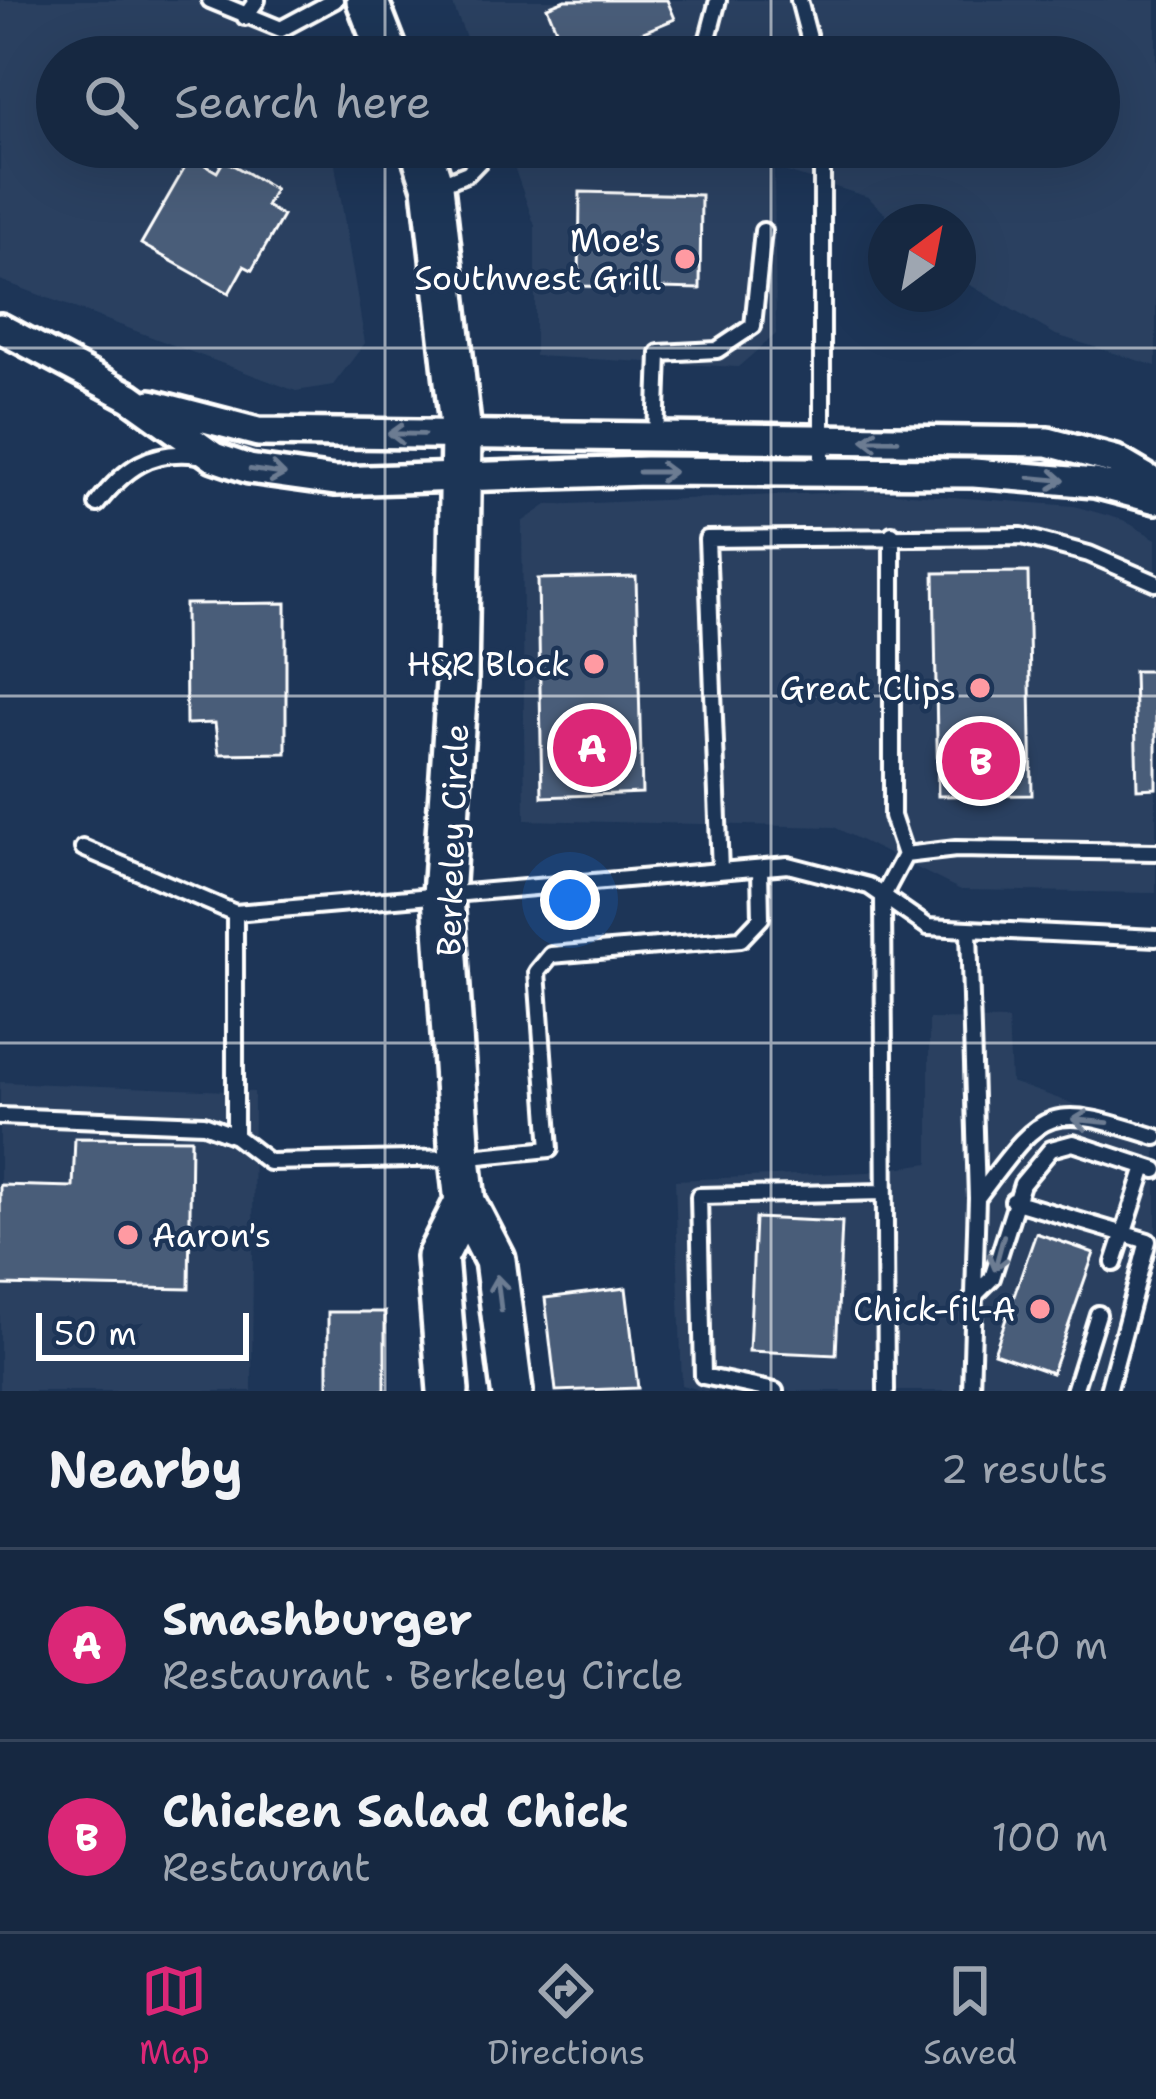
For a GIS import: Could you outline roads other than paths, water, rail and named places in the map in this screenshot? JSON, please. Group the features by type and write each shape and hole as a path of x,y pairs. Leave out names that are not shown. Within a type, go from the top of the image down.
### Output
{"street":[{"path":"368,0 381,36"},
{"name":"Berkeley Circle","path":"426,168 433,188 461,434 457,683 443,896 460,1158 465,1202 495,1260 512,1391"},
{"path":"0,328 130,398 214,458 249,470 335,481 974,473 1095,483 1156,499"},
{"path":"130,398 258,432 1048,442 1115,460 1156,484"},
{"path":"448,1391 437,1257 465,1202"}],"lane":[{"path":"210,0 281,29 335,0"},
{"path":"245,16 257,0"},
{"path":"709,36 718,0"},
{"path":"799,0 808,36"},
{"path":"433,188 473,168"},
{"path":"822,168 822,472"},
{"path":"656,437 659,353 717,350 753,326 763,231"},
{"path":"97,504 122,472 158,455 214,458"},
{"path":"886,1391 883,896 905,855 892,816 892,534"},
{"path":"720,872 707,539 1022,536 1089,554 1156,583"},
{"path":"83,848 235,914 788,866 869,886 928,927 1156,938"},
{"path":"905,855 956,850 1156,852"},
{"path":"0,1116 204,1124 235,1136 269,1162 460,1158 550,1149 537,973 551,955 741,939 761,918 760,868"},
{"path":"235,914 235,1136"},
{"path":"969,931 977,1198 971,1391"},
{"path":"977,1198 1026,1133 1043,1119 1099,1119 1156,1137"},
{"path":"972,1298 992,1278 1013,1201 1052,1149 1073,1143 1150,1168 1114,1264"},
{"path":"775,1391 703,1376 699,1196 884,1192"},
{"path":"1013,1201 1148,1241 1108,1391"},
{"path":"1074,1391 1098,1314"}],"place":[{"name":"Moe's Southwest Grill","path":"685,259"},
{"name":"H&R Block","path":"594,664"},
{"name":"Great Clips","path":"980,688"},
{"name":"Smashburger","path":"592,748"},
{"name":"Chicken Salad Chick","path":"981,761"},
{"name":"Aaron's","path":"128,1235"},
{"name":"Chick-fil-A","path":"1040,1309"}]}
